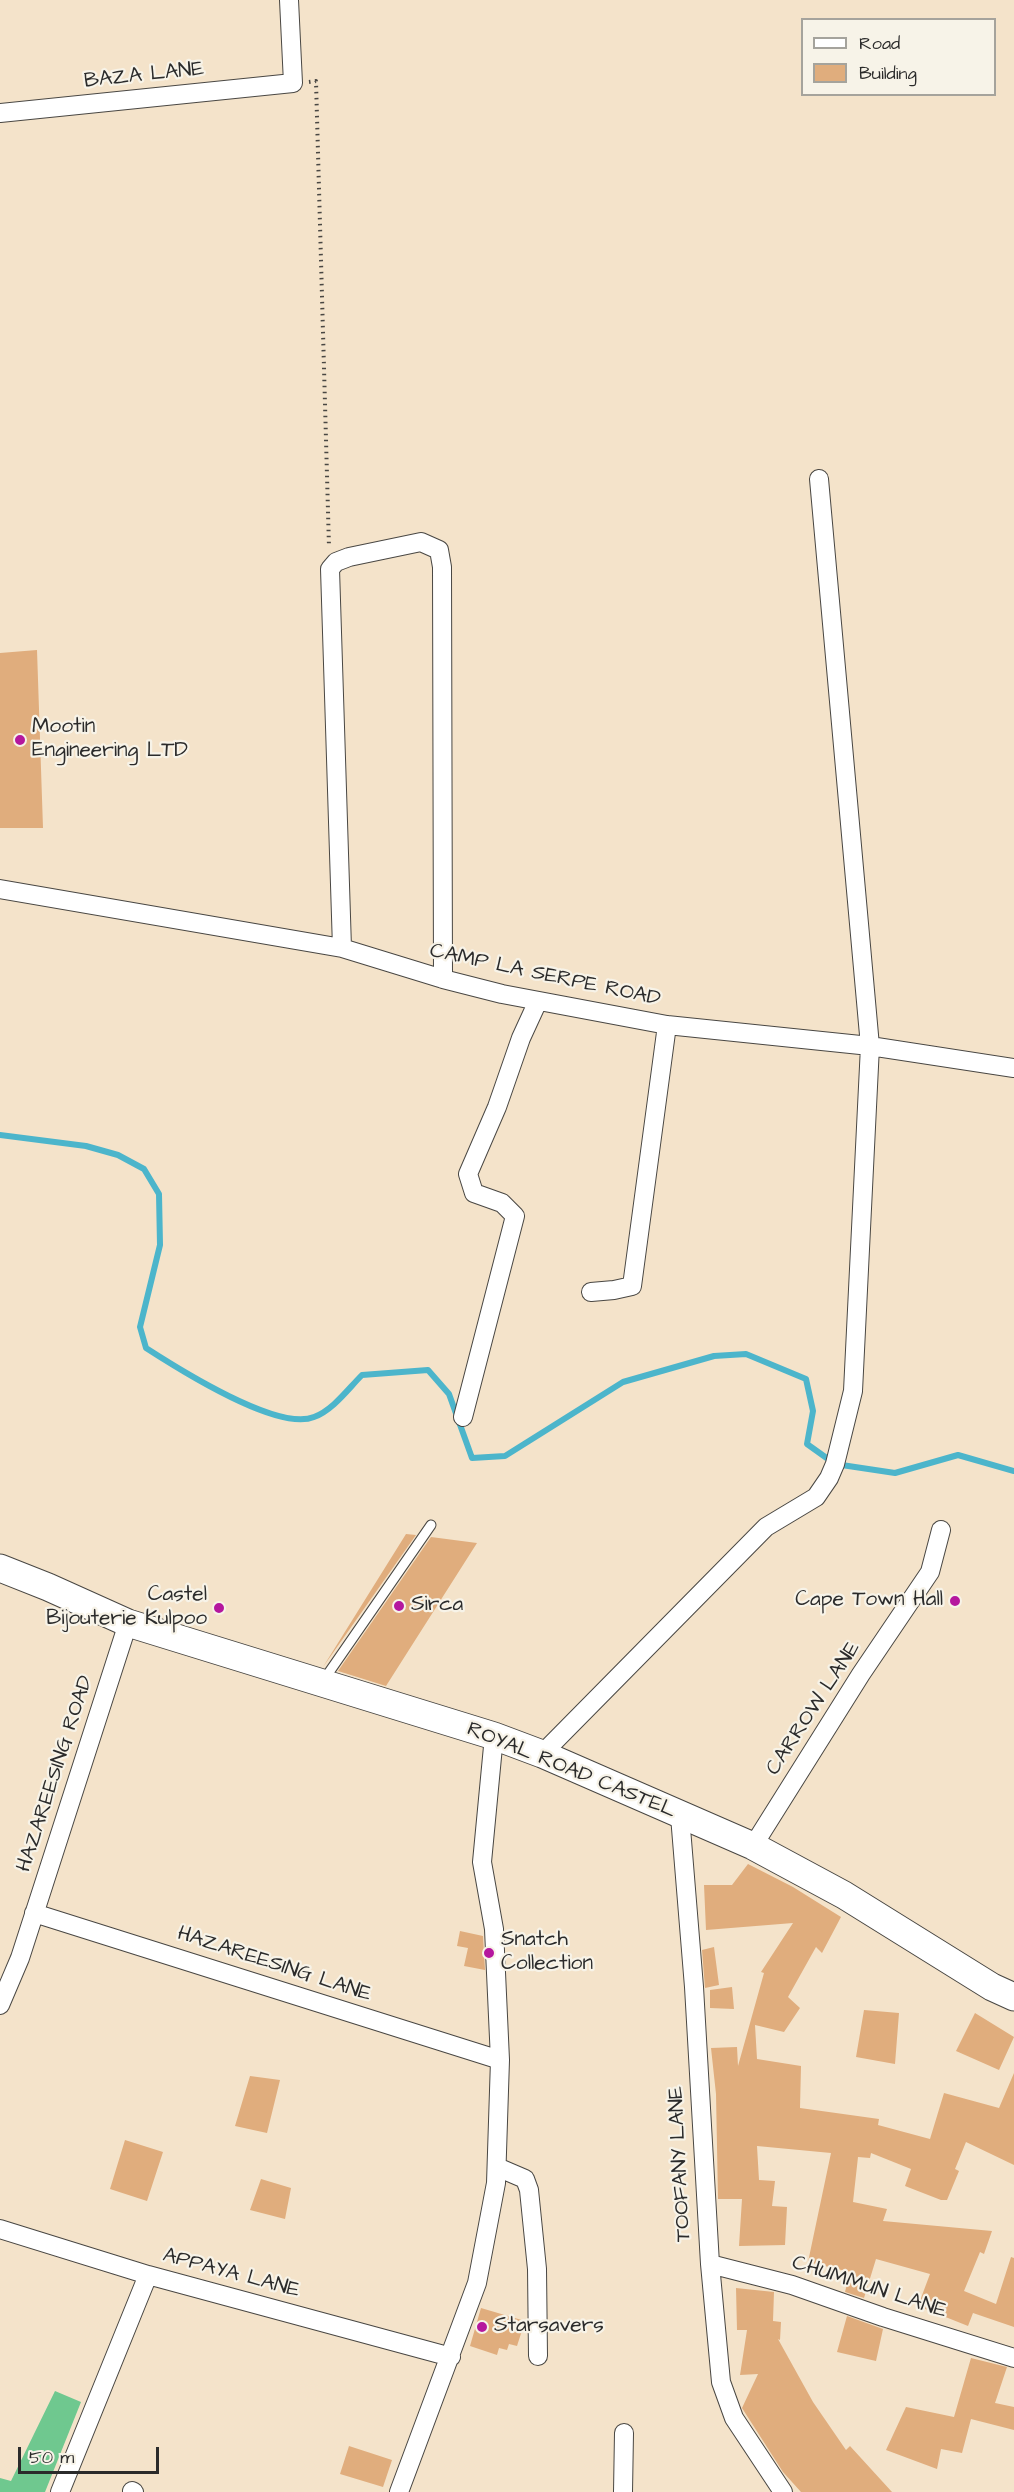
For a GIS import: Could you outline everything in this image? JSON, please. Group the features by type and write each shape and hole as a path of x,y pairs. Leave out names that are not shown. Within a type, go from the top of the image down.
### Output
{"main road":[{"name":"ROYAL ROAD CASTEL","path":"0,1568 128,1623 494,1736 542,1754 753,1846 844,1895 992,1987 1014,1997"}],"street":[{"path":"289,0 293,83"},
{"name":"BAZA LANE","path":"0,113 293,83"},
{"path":"542,1754 766,1527 816,1497 829,1478 836,1460 853,1391 870,1046 819,479"},
{"path":"342,948 330,569 336,562 349,557 421,542 430,544 440,554 442,567 443,979"},
{"name":"CAMP LA SERPE ROAD","path":"0,889 342,948 443,979 538,1001 667,1025 870,1046 1014,1068"},
{"path":"463,1418 515,1216 502,1203 474,1193 468,1174 497,1107 521,1038 538,1001"},
{"path":"591,1292 632,1286 667,1025"},
{"name":"CARROW LANE","path":"753,1846 861,1674 930,1572 941,1530"},
{"name":"HAZAREESING ROAD","path":"0,2005 20,1958 128,1623"},
{"path":"399,2492 452,2357 477,2283 497,2167 500,2060 494,1929 482,1862 494,1736"},
{"name":"TOOFANY LANE","path":"680,1816 694,1987 710,2264 721,2382 734,2418 783,2492"},
{"name":"HAZAREESING LANE","path":"34,1912 500,2060"},
{"path":"497,2167 525,2179 529,2190 537,2269 537,2356"},
{"name":"APPAYA LANE","path":"0,2229 148,2275 452,2357"},
{"name":"CHUMMUN LANE","path":"710,2264 792,2285 883,2317 1014,2358"},
{"path":"60,2492 148,2275"},
{"path":"623,2492 624,2433"}],"lane":[{"path":"322,1683 431,1526"}],"path":[{"path":"293,83 316,81 330,569"}],"green space":[{"path":"55,2391 81,2402 45,2492 0,2492 0,2478 11,2481"}],"building":[{"name":"Mootin Engineering LTD","path":"37,650 43,828 0,828 0,653"},
{"path":"406,1534 416,1535 323,1667"},
{"name":"Sirca","path":"431,1537 477,1543 386,1686 338,1671"},
{"path":"748,1864 793,1887 841,1917 822,1953 816,1947 788,1997 800,2008 784,2032 755,2025 757,2059 801,2066 800,2108 879,2119 878,2125 930,2139 944,2093 999,2108 1014,2073 1014,2165 966,2142 955,2169 959,2171 947,2200 941,2200 905,2186 911,2169 871,2153 870,2158 858,2157 853,2202 887,2209 883,2221 992,2231 984,2254 980,2252 964,2291 996,2304 1011,2257 1014,2258 1014,2327 973,2313 968,2326 918,2306 930,2274 876,2259 864,2298 845,2292 850,2272 808,2262 831,2153 757,2146 759,2180 775,2181 772,2206 787,2207 785,2245 739,2246 742,2199 718,2199 716,2094 711,2048 737,2047 738,2066 764,1973 761,1972 793,1923 706,1930 704,1885 732,1885"},
{"path":"460,1931 483,1936 485,1970 464,1966 468,1948 457,1946"},
{"path":"714,1947 719,1985 705,1988 702,1950"},
{"path":"732,1987 734,2009 710,2008 710,1990"},
{"path":"864,2010 899,2013 895,2064 856,2057"},
{"path":"975,2013 1014,2037 999,2070 956,2051"},
{"path":"250,2076 280,2080 267,2133 235,2126"},
{"path":"125,2140 163,2152 147,2201 110,2189"},
{"path":"261,2179 291,2188 285,2219 250,2210"},
{"path":"736,2288 774,2292 773,2321 781,2322 780,2340 778,2339 813,2402 846,2450 850,2446 892,2492 801,2492 783,2472 742,2408 758,2374 740,2375 747,2330 737,2330"},
{"path":"481,2308 525,2321 517,2346 509,2344 507,2350 499,2348 497,2355 470,2346"},
{"path":"847,2316 883,2329 876,2361 837,2352"},
{"path":"971,2358 1007,2367 995,2403 1014,2407 1014,2430 971,2419 962,2453 941,2449 937,2469 886,2450 906,2407 954,2417"},
{"path":"349,2446 392,2460 383,2487 340,2474"}],"waterway":[{"path":"0,1135 86,1146 118,1155 144,1169 159,1194 160,1245 140,1327 146,1348 228,1396 277,1415 298,1419 321,1414 362,1375 428,1370 449,1394 472,1458 505,1456 623,1382 714,1356 746,1354 806,1379 813,1411 807,1444 835,1464 895,1473 958,1455 1014,1471"}],"place":[{"name":"Mootin Engineering LTD","path":"20,740"},
{"name":"Cape Town Hall","path":"955,1601"},
{"name":"Sirca","path":"399,1606"},
{"name":"Castel Bijouterie Kulpoo","path":"219,1608"},
{"name":"Snatch Collection","path":"489,1953"},
{"name":"Starsavers","path":"482,2327"}]}
